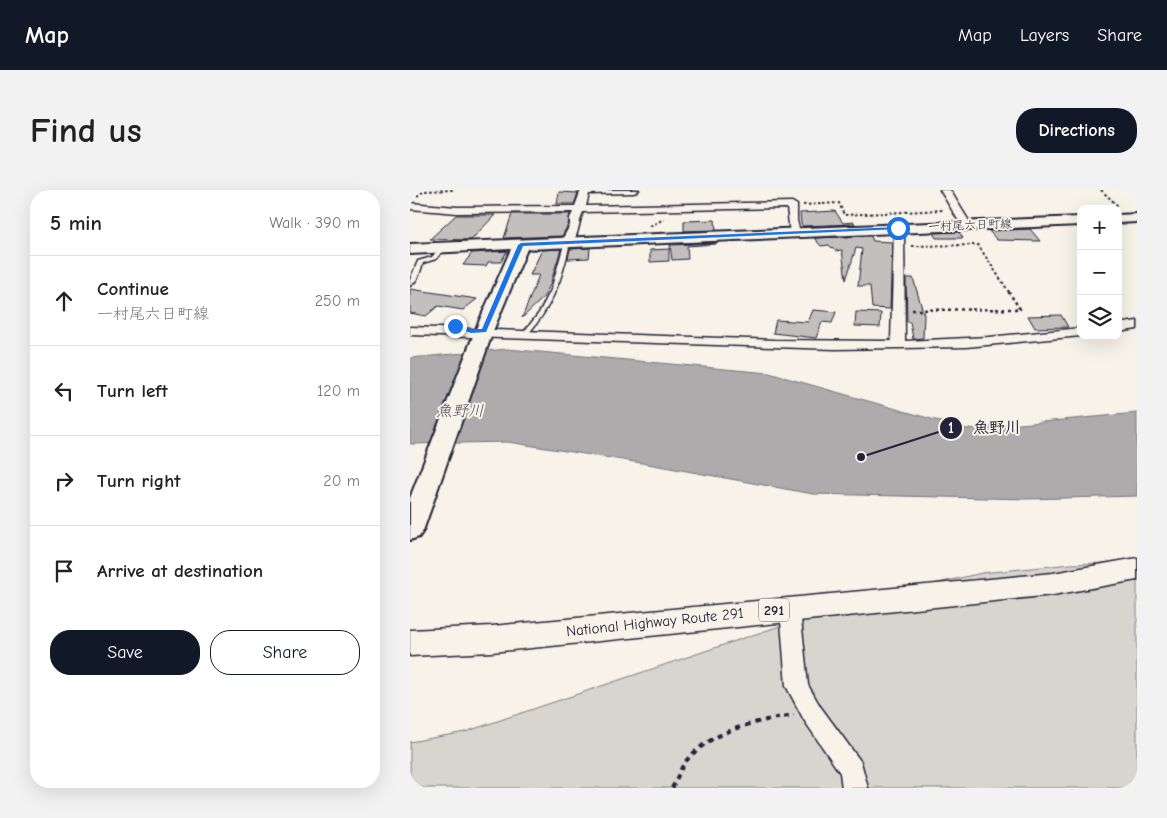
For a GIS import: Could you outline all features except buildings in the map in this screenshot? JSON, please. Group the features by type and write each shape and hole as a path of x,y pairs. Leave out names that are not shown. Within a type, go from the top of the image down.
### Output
{"highway":[{"name":"National Highway Route 291","path":"410,643 492,639 1053,584 1137,569"}],"main road":[{"name":"一村尾六日町線","path":"410,249 1077,221"},
{"path":"410,531 478,331 521,245"}],"street":[{"path":"567,242 575,225 575,218 585,192 634,190"},
{"path":"945,190 967,226"},
{"path":"410,206 457,210 792,205 792,220 795,233"},
{"path":"898,228 898,345"},
{"path":"410,320 478,331"},
{"path":"1122,327 1137,325"},
{"path":"410,331 478,331 805,344 898,345 1034,338 1077,333"},
{"path":"790,609 797,686 812,713 852,770 855,788"}],"lane":[{"path":"526,333 538,321 548,306 562,265 567,242"},
{"path":"410,284 415,278 420,262 434,258 442,248"}],"path":[{"path":"416,196 423,191 453,190"},
{"path":"1101,190 1128,219"},
{"path":"792,205 839,203 844,215 957,209"},
{"path":"640,239 649,226 668,216 669,213 663,208"},
{"path":"898,246 978,245 1020,309 940,312 898,309"},
{"path":"672,788 688,759 721,734 762,719 812,713"}],"shaded area":[{"path":"1137,562 1137,788 410,788 410,742 465,732 845,604 982,573 1071,564"}],"water":[{"path":"507,349 769,373 967,429 1137,413 1137,496 1028,499 813,494 648,464 508,442 410,444 410,358"}],"place":[{"name":"魚野川","path":"861,457"}],"route":[{"path":"455,326 471,331 484,331 521,245 898,228"}]}
